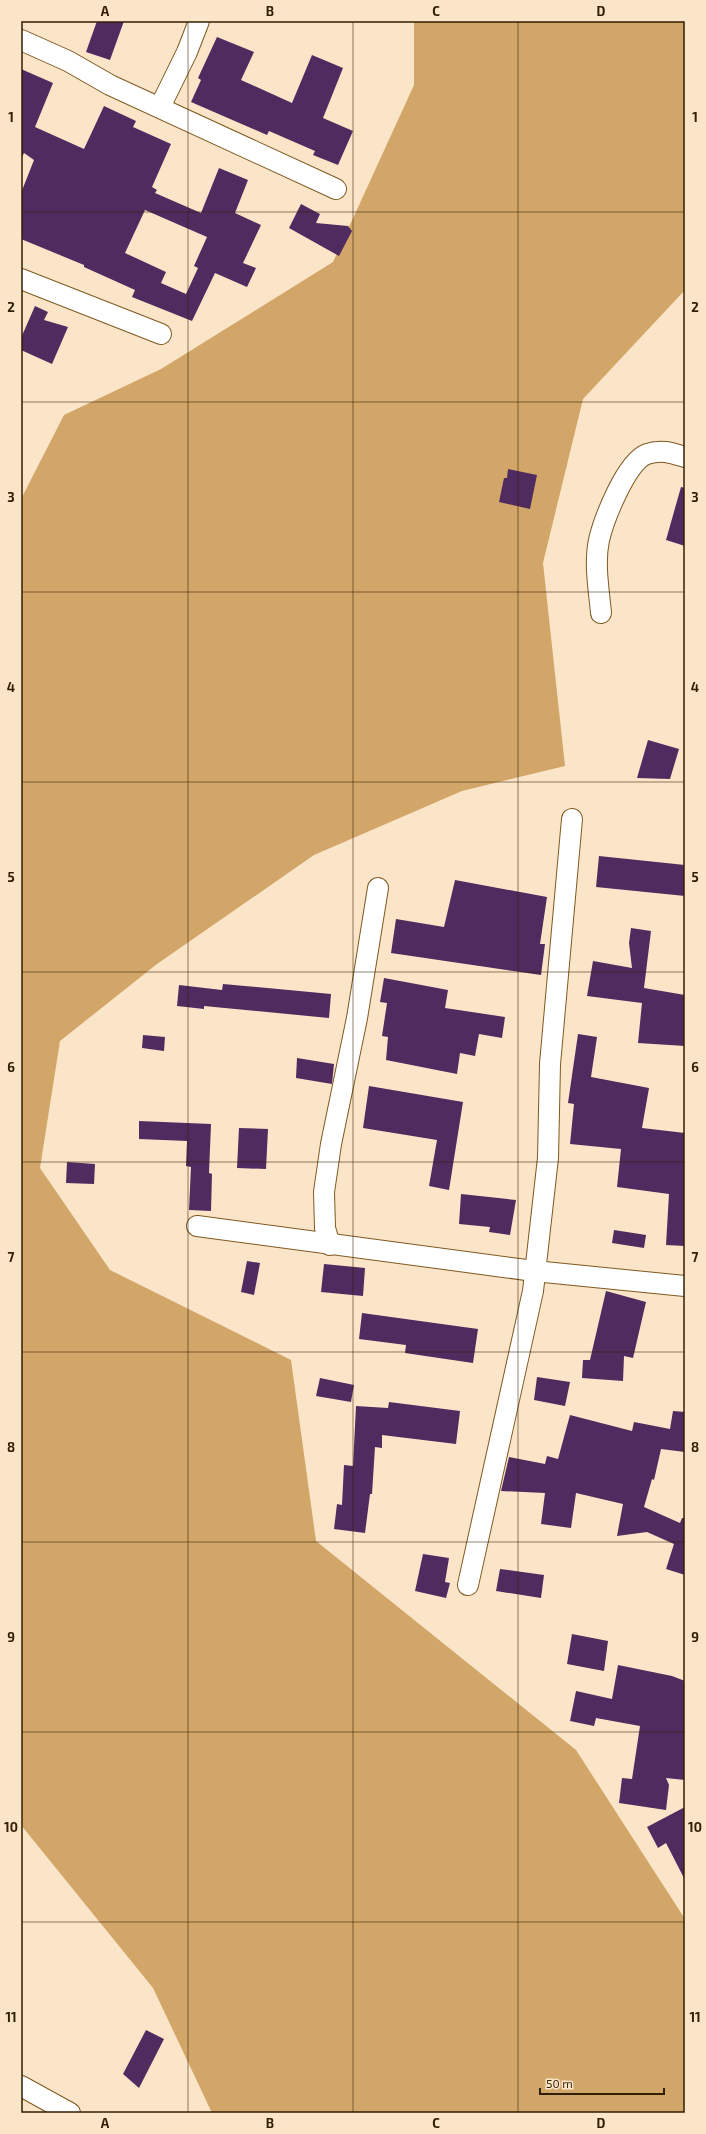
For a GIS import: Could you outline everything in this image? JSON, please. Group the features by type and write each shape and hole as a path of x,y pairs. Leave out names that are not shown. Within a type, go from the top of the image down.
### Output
{"street":[{"path":"160,108 187,52 199,21"},
{"path":"21,40 68,61 110,85 336,189"},
{"path":"21,278 161,334"},
{"path":"601,613 598,569 599,541 608,512 632,465 646,454 667,451 685,458"},
{"path":"468,1585 524,1335 534,1271 548,1158 550,1064 558,955 572,819"},
{"path":"330,1245 325,1228 324,1192 331,1144 357,1018 378,888"},
{"path":"197,1226 330,1245 534,1271 685,1286"},
{"path":"21,2086 70,2113"}],"shaded area":[{"path":"414,21 685,21 685,290 583,399 543,563 565,766 462,791 314,855 157,964 60,1041 40,1168 110,1270 291,1360 316,1541 576,1750 685,1919 685,2113 212,2113 153,1988 21,1825 21,499 64,415 161,369 333,262 414,85"}],"building":[{"path":"97,21 124,21 110,60 86,52"},
{"path":"217,37 254,52 241,80 292,103 312,55 343,68 323,118 353,131 338,165 313,155 315,151 269,131 267,135 191,102 201,80 198,78"},
{"path":"21,69 53,83 35,127 84,149 104,106 136,121 133,127 171,144 152,187 157,190 155,193 201,213 219,168 248,180 235,213 261,225 243,263 256,268 247,287 215,273 192,321 132,297 135,290 84,267 84,265 21,239 21,193 34,160 24,153 21,159","holes":["145,210 207,237 194,266 198,268 186,294 161,283 166,272 125,253"]},
{"path":"301,204 320,214 316,223 348,226 352,231 339,256 289,228"},
{"path":"35,306 48,312 44,320 68,327 52,364 21,350 21,338"},
{"path":"508,469 537,475 530,509 499,502 504,478 507,478"},
{"path":"681,487 685,488 685,546 666,540"},
{"path":"648,740 679,749 670,779 637,778"},
{"path":"599,856 685,865 685,896 596,887"},
{"path":"455,880 547,897 540,944 545,944 541,975 391,953 396,919 444,927"},
{"path":"631,928 651,931 644,988 685,995 685,1046 638,1043 642,1003 587,996 593,961 632,968 629,943"},
{"path":"384,978 448,990 445,1008 505,1017 502,1038 479,1034 475,1056 460,1053 457,1074 386,1060 388,1037 382,1036 387,1003 380,1002"},
{"path":"223,984 331,994 329,1018 204,1006 204,1009 177,1006 179,985 222,990"},
{"path":"578,1034 597,1037 591,1077 649,1088 642,1128 685,1133 685,1246 666,1245 669,1194 617,1187 621,1149 570,1144 574,1104 568,1103"},
{"path":"143,1035 165,1037 164,1051 142,1048"},
{"path":"297,1058 334,1064 332,1084 296,1078"},
{"path":"369,1086 463,1102 449,1190 429,1186 437,1140 363,1128"},
{"path":"139,1121 211,1124 209,1173 212,1174 211,1211 189,1210 191,1167 186,1166 187,1141 139,1139"},
{"path":"239,1128 268,1129 266,1169 237,1168"},
{"path":"67,1162 95,1164 94,1184 66,1183"},
{"path":"461,1194 516,1200 510,1235 489,1232 490,1227 459,1224"},
{"path":"614,1230 646,1235 644,1248 612,1243"},
{"path":"247,1261 260,1263 254,1295 241,1292"},
{"path":"324,1264 365,1268 363,1296 321,1292"},
{"path":"606,1291 646,1302 633,1358 624,1356 623,1381 582,1378 583,1360 590,1360"},
{"path":"362,1313 478,1329 473,1363 405,1353 406,1345 359,1339"},
{"path":"537,1377 570,1382 565,1406 534,1400"},
{"path":"320,1378 354,1385 351,1402 316,1396"},
{"path":"389,1402 460,1411 456,1444 382,1435 382,1448 375,1447 372,1494 370,1494 365,1533 334,1529 337,1504 342,1505 344,1465 353,1466 356,1406 388,1408"},
{"path":"673,1411 685,1412 685,1452 661,1449 654,1480 652,1479 644,1507 680,1523 682,1518 685,1518 685,1575 666,1569 674,1544 647,1532 617,1536 623,1504 576,1493 571,1528 541,1524 545,1493 501,1491 509,1457 545,1464 547,1456 558,1459 570,1415 632,1431 634,1422 670,1429"},
{"path":"423,1554 449,1558 445,1582 450,1583 446,1598 415,1591"},
{"path":"500,1569 544,1575 541,1598 496,1591"},
{"path":"572,1634 608,1641 604,1671 567,1664"},
{"path":"618,1665 672,1676 685,1681 685,1780 666,1778 669,1785 666,1810 619,1803 622,1778 632,1779 640,1726 596,1718 594,1726 570,1721 576,1691 612,1699"},
{"path":"685,1807 685,1880 666,1843 658,1848 647,1827"},
{"path":"146,2030 164,2039 139,2088 123,2074"}]}
